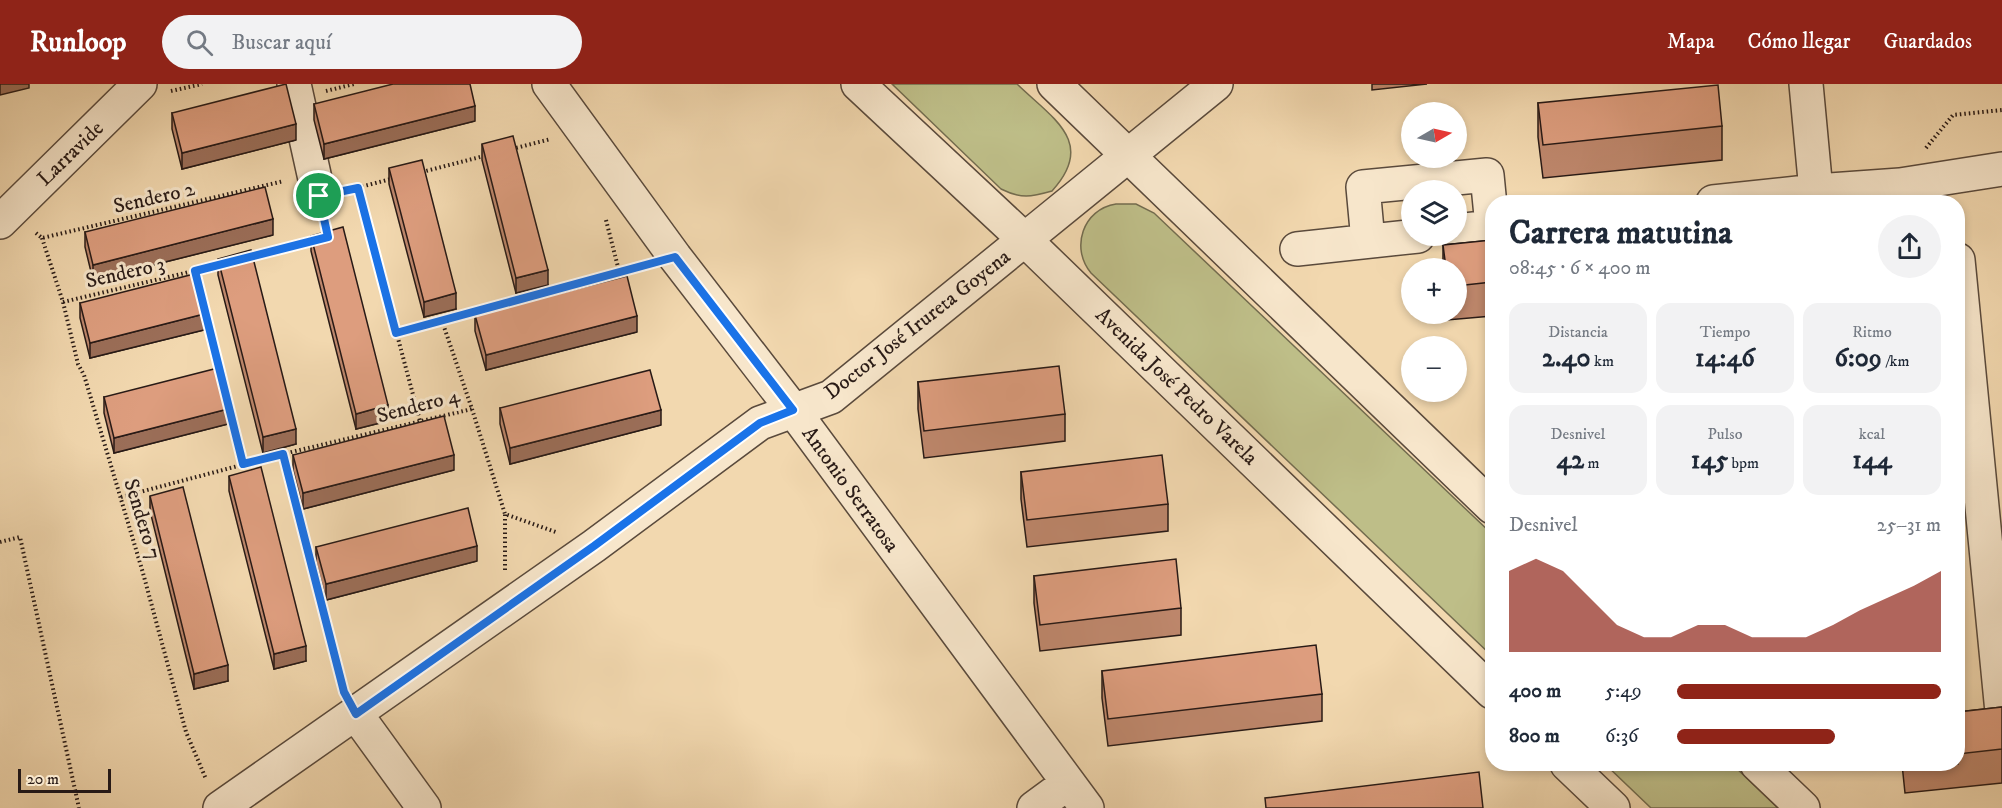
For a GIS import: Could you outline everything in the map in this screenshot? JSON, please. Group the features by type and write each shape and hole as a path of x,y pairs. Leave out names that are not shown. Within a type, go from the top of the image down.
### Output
{"street":[{"name":"Larravide","path":"5,216 140,84"},
{"path":"294,84 316,185"},
{"name":"Antonio Serratosa","path":"549,84 675,257 793,410 1077,796"},
{"name":"Avenida José Pedro Varela","path":"858,84 1025,240 1485,685"},
{"path":"1054,84 1485,500"},
{"name":"Doctor José Irureta Goyena","path":"215,797 356,714 594,546 760,423 831,398 1216,84"},
{"path":"1806,84 1816,191"},
{"path":"1779,195 1816,191 1904,194 1951,190 2002,169"},
{"path":"1368,241 1363,187 1487,175 1489,195"},
{"path":"1467,230 1485,228"},
{"path":"1297,249 1401,238"},
{"path":"1965,332 2002,712"},
{"path":"356,714 424,808"},
{"path":"1574,771 1612,808"},
{"path":"1764,771 1803,808"},
{"path":"1034,808 1077,796"}],"path":[{"path":"1904,194 1936,134 1953,115 2002,110"},
{"path":"504,151 583,131"},
{"path":"414,174 493,154"},
{"name":"Sendero 2","path":"42,238 316,185 358,188 392,179"},
{"path":"358,188 420,421"},
{"path":"5,216 42,238"},
{"name":"Sendero 7","path":"42,238 63,302 78,364 84,375 121,497 186,732 215,797"},
{"path":"240,260 317,240"},
{"path":"396,333 675,257"},
{"name":"Sendero 3","path":"63,302 228,263"},
{"path":"195,271 243,464"},
{"name":"Sendero 4","path":"121,497 243,464 472,409 442,321"},
{"path":"472,409 505,514 504,609"},
{"path":"283,454 344,692 356,714"},
{"path":"505,514 594,546"},
{"path":"0,542 20,537 79,808"}],"green space":[{"path":"892,84 1017,84 1044,108 1064,132 1070,145 1070,158 1065,174 1052,191 1045,193 1020,196 1001,189"},
{"path":"1116,204 1136,204 1154,213 1485,527 1485,649 1091,273 1081,252 1083,231 1095,213"},
{"path":"1612,771 1739,771 1778,808 1651,808"}],"building":[{"path":"286,84 296,124 182,153 172,113"},
{"path":"393,84 470,84 475,106 324,144 314,104"},
{"path":"1718,85 1722,126 1543,145 1538,103"},
{"path":"513,136 548,270 516,278 482,144"},
{"path":"422,160 456,293 424,302 389,168"},
{"path":"265,187 273,219 93,265 85,232"},
{"path":"343,227 388,405 356,414 311,236"},
{"path":"1485,241 1485,283 1467,285 1467,258 1445,258 1443,246 1467,246 1467,243"},
{"path":"251,250 296,429 263,437 218,259"},
{"path":"194,274 204,314 90,343 80,303"},
{"path":"627,276 637,316 486,355 475,315"},
{"path":"1059,366 1065,414 924,431 918,382"},
{"path":"218,368 228,409 114,438 104,397"},
{"path":"650,370 661,410 510,448 500,408"},
{"path":"444,416 454,455 303,493 293,455"},
{"path":"1162,455 1168,504 1027,520 1021,472"},
{"path":"261,467 306,646 274,654 229,476"},
{"path":"183,487 228,665 194,674 150,496"},
{"path":"468,508 477,546 326,584 316,547"},
{"path":"1176,559 1181,608 1040,625 1034,576"},
{"path":"1316,645 1322,694 1108,719 1102,671"},
{"path":"2002,707 2002,749 1965,753 1965,711"},
{"path":"1479,772 1483,808 1266,808 1265,798"}],"route":[{"path":"358,188 396,333 675,257 793,410 760,423 594,546 356,714 344,692 283,454 243,464 195,271 328,237 319,196 358,188"}]}
